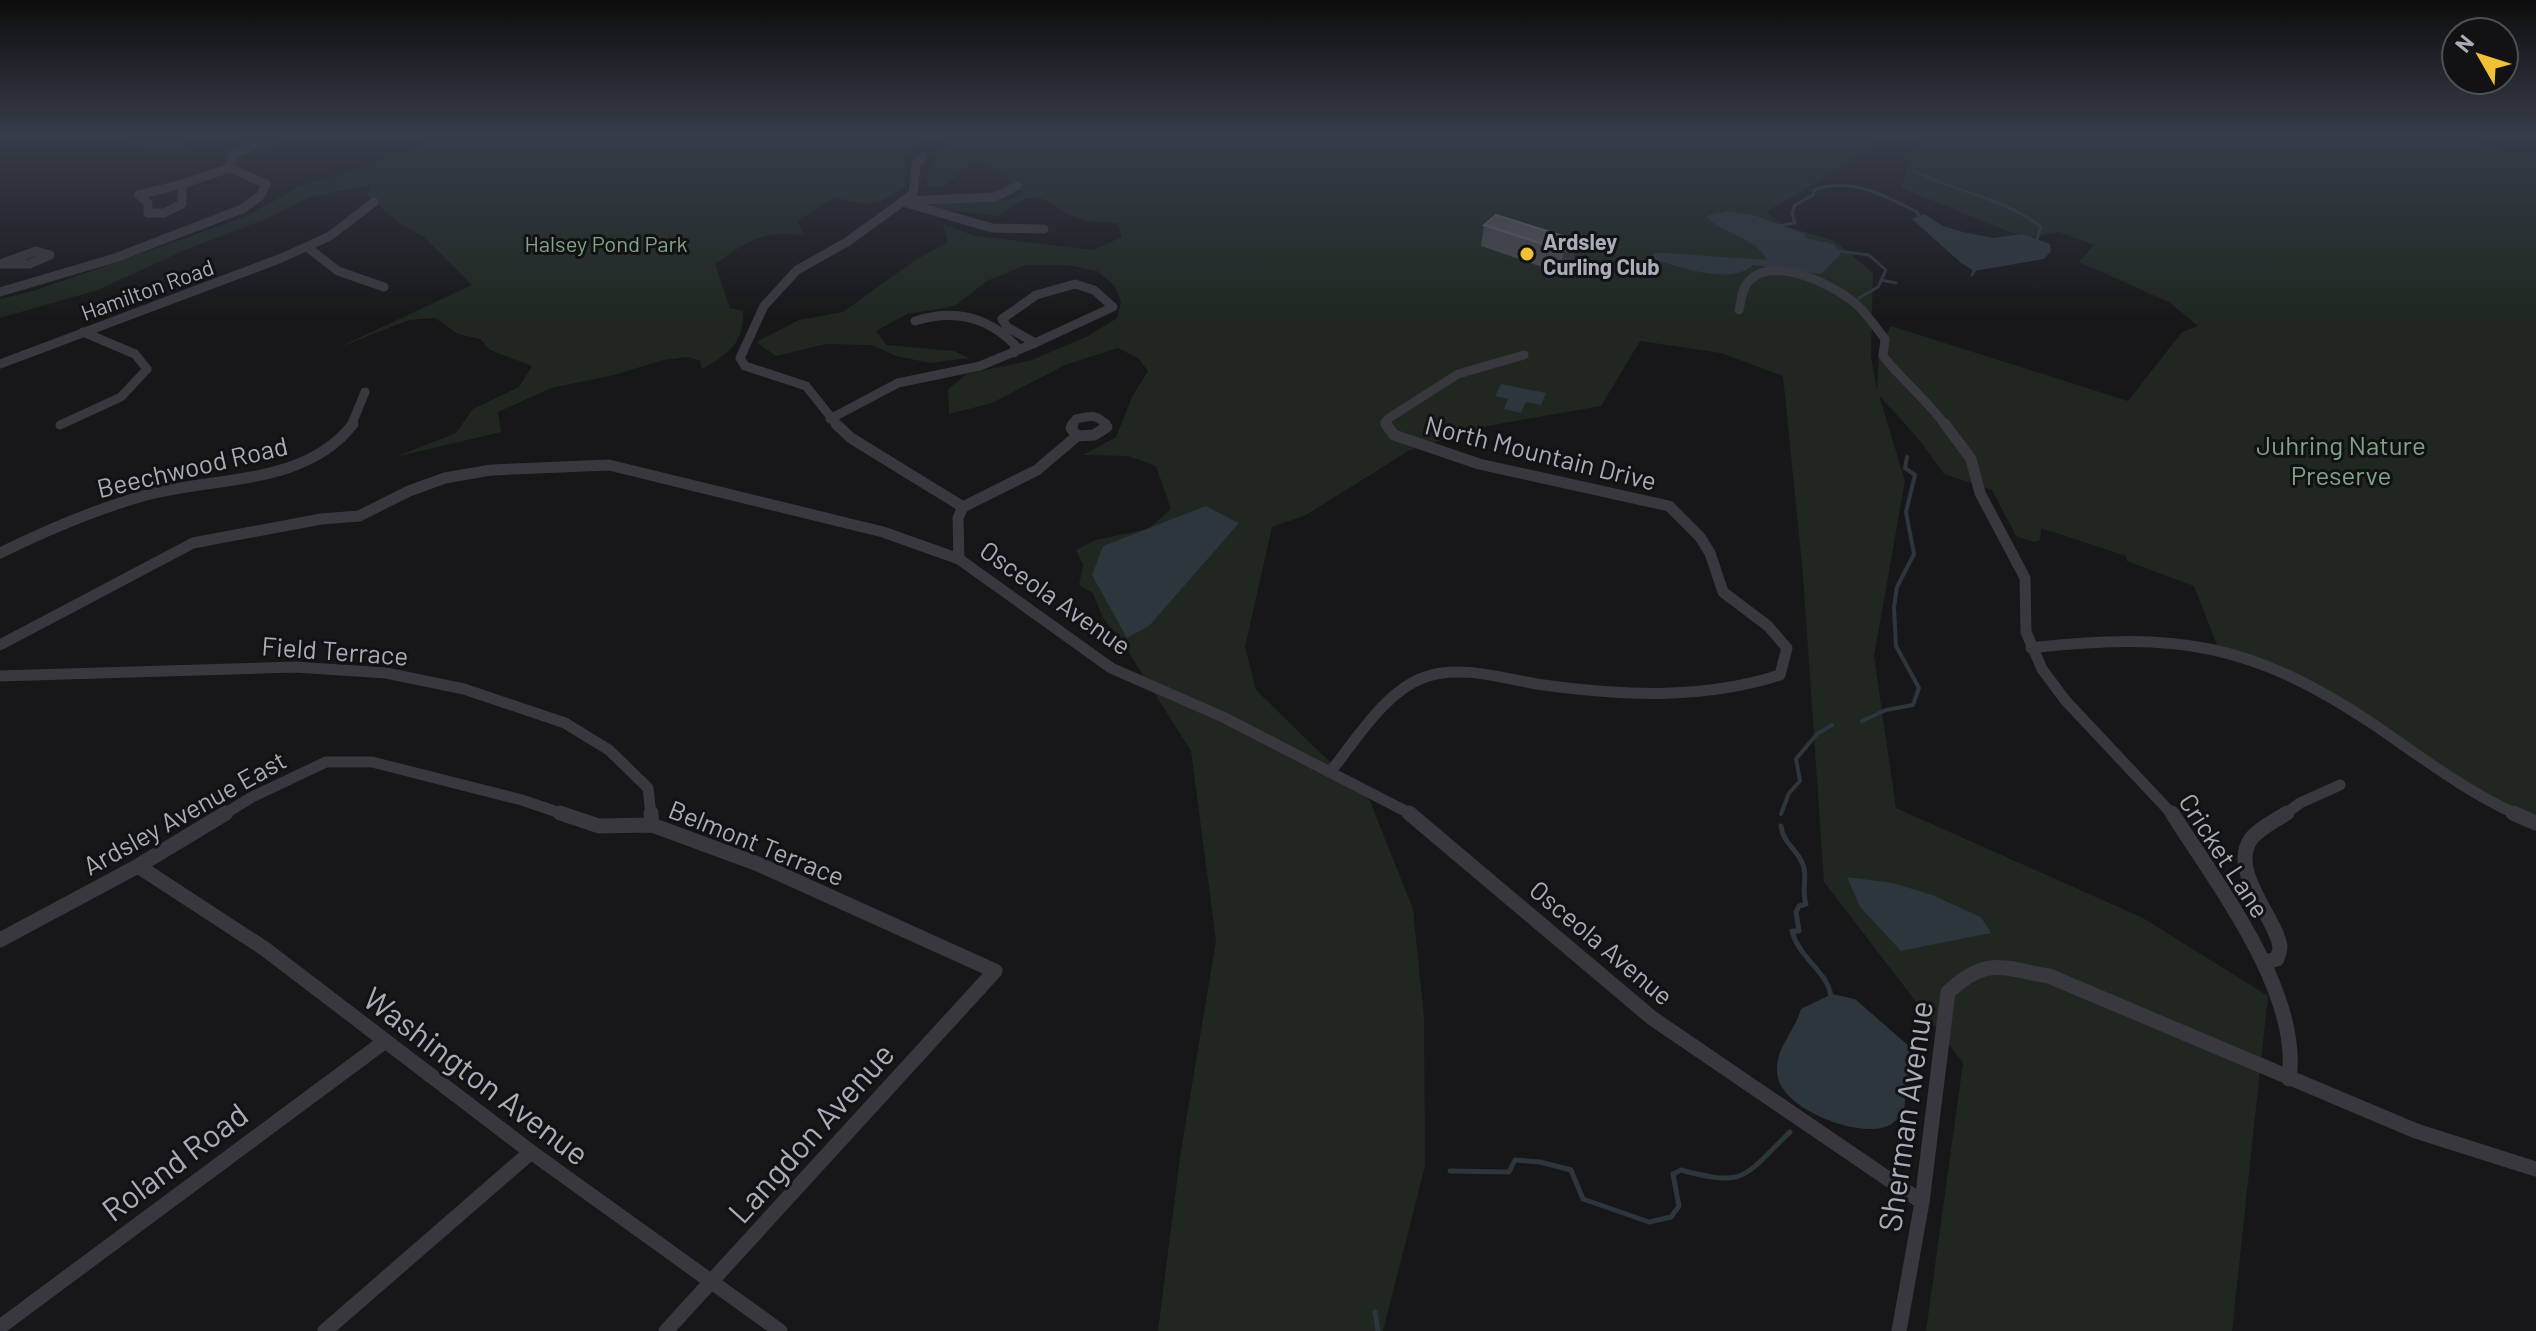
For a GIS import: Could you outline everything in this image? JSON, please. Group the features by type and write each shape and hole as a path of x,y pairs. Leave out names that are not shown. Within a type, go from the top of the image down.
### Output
{"street":[{"path":"139,195 148,203 148,213 164,213 182,204 182,195"},
{"path":"0,292 115,258 242,209 260,195"},
{"path":"912,195 847,242 797,270 764,306 740,358 745,366 806,386 817,397 830,419 851,438 963,507"},
{"path":"903,202 922,196 986,199 1008,195"},
{"name":"Hamilton Road","path":"0,364 307,247 347,225 374,202"},
{"path":"903,202 995,227 1027,232 1044,229"},
{"path":"307,247 338,271 384,287"},
{"path":"1739,310 1749,280 1759,273 1772,271 1818,282 1857,304 1885,339 1883,356 1900,378 1924,397 1971,459 1980,493 2025,578 2026,632 2031,648 2092,641 2156,641 2210,648 2264,664 2306,683 2466,789 2536,823"},
{"path":"830,419 898,383 980,366 1014,353 1113,307 1088,287 1070,284 1044,293 1007,313 1002,319 1007,327 1035,343"},
{"path":"915,321 944,314 983,319 1006,333 1015,345 1014,353"},
{"path":"60,425 130,391 141,381 147,369 143,358 130,350 108,346 83,332"},
{"name":"North Mountain Drive","path":"1331,771 1387,704 1423,677 1453,673 1596,693 1753,686 1780,675 1787,648 1768,626 1723,592 1710,553 1700,537 1669,506 1479,464 1408,441 1388,431 1385,422 1389,418 1458,374 1524,355"},
{"name":"Beechwood Road","path":"0,553 99,509 182,487 286,470 320,455 356,425 362,413 365,392"},
{"path":"959,559 958,518 963,507 1037,470 1077,436"},
{"name":"Osceola Avenue","path":"0,645 193,543 321,519 359,516 409,491 445,478 491,470 609,465 883,532 959,559 1111,668 1223,717 1413,815 1652,1018 1922,1202"},
{"name":"Cricket Lane","path":"2031,648 2065,700 2167,805 2265,962 2286,1028 2292,1059 2289,1079"},
{"name":"Field Terrace","path":"0,676 295,667 386,673 464,689 565,723 609,750 648,788 652,825"},
{"name":"Ardsley Avenue East","path":"0,940 138,866 252,797 326,762 372,762 400,769"},
{"name":"Belmont Terrace","path":"400,769 522,800 599,826 652,825 758,864 995,971"},
{"path":"2265,962 2277,959 2280,946 2249,881 2247,850 2251,839 2300,803 2340,785"},
{"name":"Washington Avenue","path":"138,866 265,949 531,1152 780,1331"},
{"name":"Sherman Avenue","path":"1899,1331 1922,1202 1948,992 1970,972 1991,966 2024,970 2073,984 2416,1131 2536,1169"},
{"name":"Langdon Avenue","path":"666,1331 995,971"},
{"name":"Roland Road","path":"0,1327 384,1042"},
{"path":"325,1331 531,1152"}],"green space":[{"path":"284,195 319,195 185,250 98,290 0,318 0,299 37,290 245,217"},
{"name":"Halsey Pond Park","path":"890,195 866,204 836,197 797,221 804,235 776,234 756,239 715,264 730,308 743,311 743,322 738,339 727,353 702,369 700,361 689,357 663,360 614,375 551,388 498,412 501,432 395,457 456,433 473,409 519,387 532,366 490,350 480,339 458,334 435,318 409,320 335,349 472,285 424,237 399,223 368,196"},
{"name":"Juhring Nature Preserve","path":"1019,195 1795,195 1766,212 1785,226 1835,241 1873,273 1871,357 1877,390 1879,348 1891,326 2128,401 2182,332 2198,326 2169,302 2079,262 2094,245 2059,232 2029,237 2010,232 1919,195 2536,195 2536,824 2306,683 2219,650 2194,586 2127,561 2126,556 2041,528 2040,540 2035,542 2016,536 1992,490 1944,474 1920,441 1879,395 1905,481 1874,656 1896,808 2143,918 2268,996 2232,1331 1926,1331 1963,1063 1824,882 1803,575 1783,376 1721,353 1640,341 1601,406 1487,426 1410,450 1306,515 1272,527 1245,647 1256,690 1370,801 1413,909 1424,1017 1425,1166 1383,1331 1158,1331 1180,1157 1216,941 1191,751 1121,640 1103,618 1093,593 1079,585 1083,565 1076,550 1095,540 1148,529 1171,509 1156,466 1128,456 1083,455 1116,437 1133,395 1148,371 1139,359 1118,348 1065,365 992,403 949,414 948,389 967,374 1032,360 1088,336 1117,318 1121,302 1115,286 1097,271 1067,265 1026,265 987,281 955,306 907,314 876,331 887,345 954,351 969,358 930,363 896,356 871,345 826,344 776,356 756,342 799,320 843,312 911,263 948,242 943,224 975,236 1093,250 1122,237 1118,223 1085,220 1036,197 1014,205 999,216 930,208 935,203 1008,200"}],"shaded area":[{"path":"1728,211 1753,215 1805,234 1805,238 1833,244 1841,254 1821,274 1753,265 1732,274 1705,273 1654,259 1653,253 1664,253 1767,260 1755,246 1721,228 1706,216"},
{"path":"1924,214 1943,226 1963,232 1993,238 2022,234 2050,244 2051,251 2044,259 1974,271 1912,219"},
{"path":"1501,384 1546,393 1541,405 1526,402 1521,413 1504,409 1508,399 1495,396"},
{"path":"1206,506 1239,523 1149,626 1127,638 1092,575 1103,546"},
{"path":"1847,877 1893,883 1932,895 1981,917 1991,933 1901,951 1860,907"},
{"path":"1832,994 1855,999 1910,1047 1904,1112 1890,1125 1877,1129 1861,1128 1826,1119 1794,1101 1778,1078 1781,1050 1801,1009"}],"building":[{"path":"1496,215 1576,240 1564,251 1484,225"}],"waterway":[{"path":"1778,226 1795,223 1792,213 1795,205 1813,195"},
{"path":"1882,195 1917,212 1919,216"},
{"path":"1976,195 2012,209 2041,227 2037,239"},
{"path":"1838,251 1869,255 1886,270 1881,280"},
{"path":"1972,275 1974,271"},
{"path":"1859,298 1878,287 1881,280"},
{"path":"1881,280 1896,283"},
{"path":"1862,721 1886,710 1913,705 1919,688 1896,646 1894,607 1897,587 1914,554 1906,512 1915,475 1905,468 1907,457"},
{"path":"1781,814 1789,793 1800,781 1796,759 1817,734 1832,725"},
{"path":"1781,826 1801,859 1805,874 1806,904 1799,906 1796,912 1799,931 1792,931 1801,949 1825,980 1831,997"},
{"path":"1450,1171 1509,1172 1515,1160 1540,1162 1571,1170 1583,1199 1649,1222 1671,1217 1679,1206 1673,1174 1681,1170 1719,1178 1743,1174 1790,1132"},
{"path":"1375,1312 1378,1331"}],"place":[{"name":"Ardsley Curling Club","path":"1527,254"}]}
